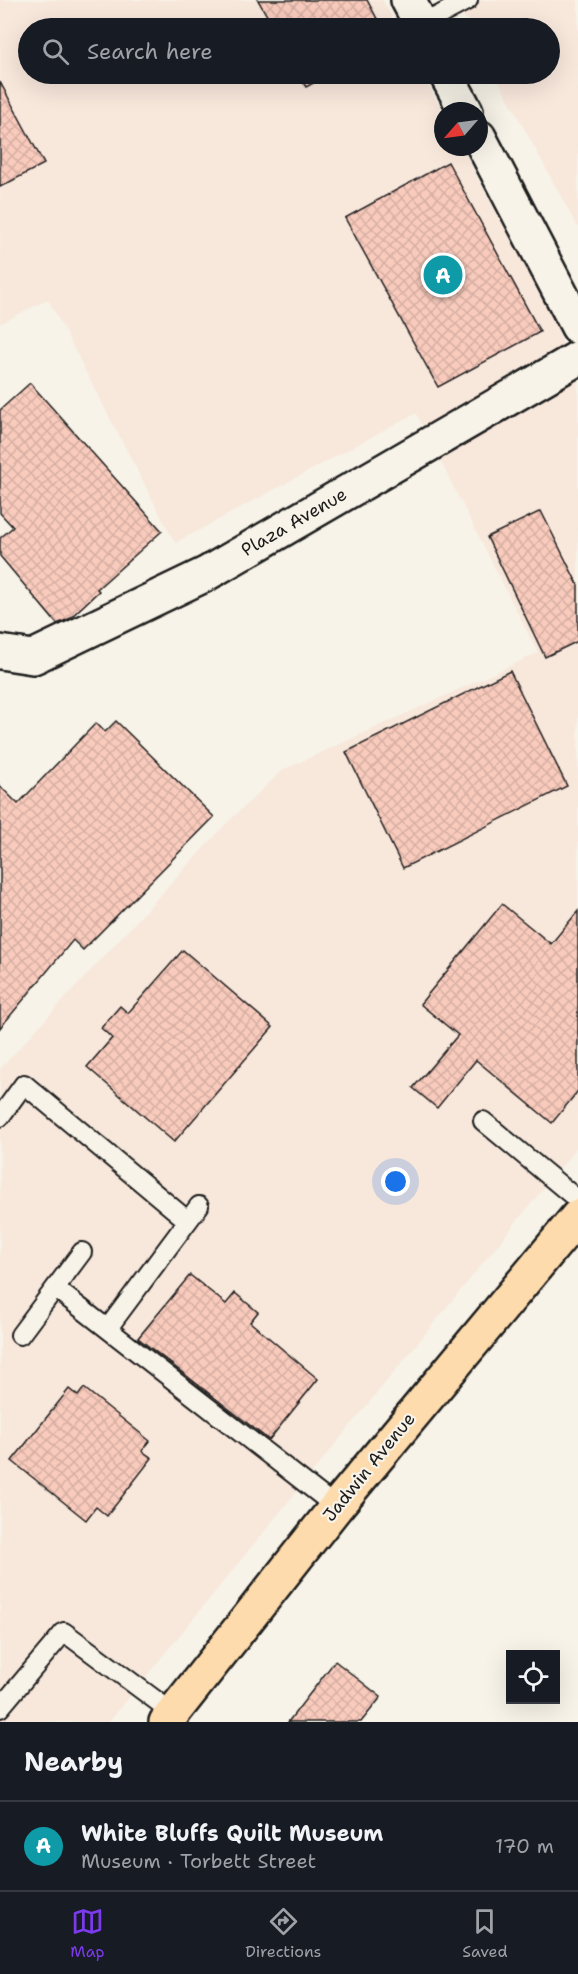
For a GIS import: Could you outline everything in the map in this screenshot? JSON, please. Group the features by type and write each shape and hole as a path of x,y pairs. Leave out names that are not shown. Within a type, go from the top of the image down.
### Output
{"main road":[{"name":"Jadwin Avenue","path":"170,1718 336,1507 578,1216"}],"street":[{"path":"451,84 461,102"},
{"path":"488,153 578,327"},
{"name":"Plaza Avenue","path":"0,652 33,657 206,574 578,358"}],"lane":[{"path":"417,18 468,0"},
{"path":"0,1117 24,1084 188,1221"},
{"path":"483,1121 578,1200"},
{"path":"108,1328 200,1206"},
{"path":"20,1335 82,1252"},
{"path":"55,1288 336,1507"},
{"path":"0,1708 64,1632 170,1718"}],"shaded area":[{"path":"0,0 382,0 392,18 18,18 18,84 427,84 437,102 434,102 434,156 466,156 549,310 578,381 578,1146 109,1722 0,1722 0,1069 226,824 283,770 538,653 416,413 175,543 48,299 0,324"},
{"path":"455,0 578,0 578,228 500,84 560,84 560,18 465,18"}],"building":[{"path":"258,0 367,0 377,18 268,18"},
{"path":"0,82 44,164 0,187"},
{"path":"448,162 540,332 438,387 345,218"},
{"path":"30,383 162,531 97,589 99,591 69,619 57,624 0,556 0,538 13,527 0,513 0,410"},
{"path":"541,511 578,585 578,641 545,657 487,537"},
{"path":"510,671 567,786 403,868 346,752"},
{"path":"116,721 214,817 83,950 73,940 0,1028 0,786 18,804 96,723 105,732"},
{"path":"502,904 551,944 578,911 578,1091 552,1123 476,1060 437,1108 413,1088 458,1035 420,1004"},
{"path":"183,950 273,1027 174,1142 87,1067 112,1038 101,1028 120,1006 128,1013"},
{"path":"190,1275 226,1304 235,1293 258,1312 250,1322 318,1379 269,1440 138,1338"},
{"path":"84,1388 150,1441 142,1451 152,1458 107,1516 96,1507 86,1520 12,1461 69,1389 78,1396"},
{"path":"335,1661 381,1697 361,1722 288,1722"}],"place":[{"name":"White Bluffs Quilt Museum","path":"443,275"}]}
